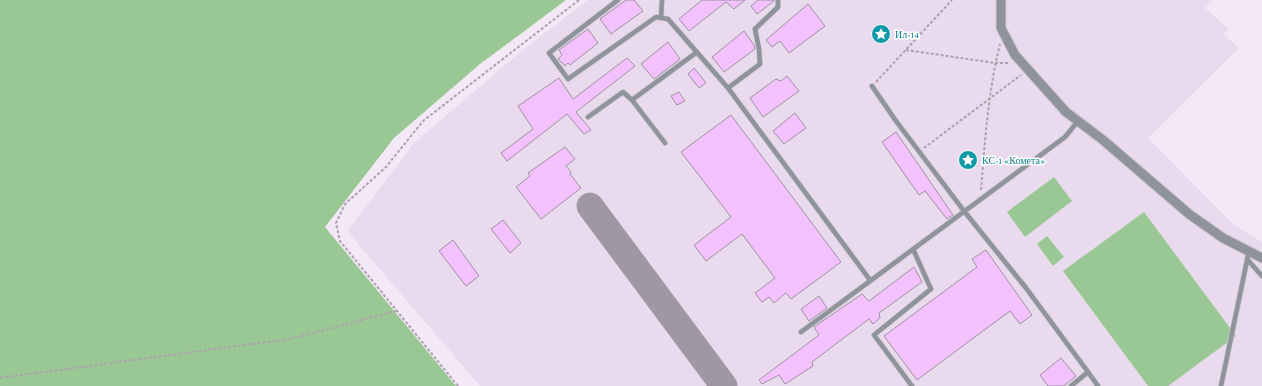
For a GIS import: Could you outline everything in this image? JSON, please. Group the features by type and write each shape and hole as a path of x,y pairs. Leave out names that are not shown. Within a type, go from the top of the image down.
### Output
{"street":[{"path":"1002,0 1001,28 1015,54 1066,112 1103,140 1189,214 1248,255 1262,258"}],"lane":[{"path":"618,0 549,53 568,79 656,17 668,20 728,88 870,280"},
{"path":"661,18 662,0"},
{"path":"728,88 760,64 756,28 778,7 778,0"},
{"path":"632,100 697,52"},
{"path":"872,86 964,211 1026,288 1098,386"},
{"path":"588,117 623,92 632,100 665,143"},
{"path":"801,332 1064,137 1078,121"},
{"path":"912,249 931,290 874,335 912,386"},
{"path":"1248,255 1262,276"},
{"path":"1222,386 1248,255"},
{"path":"1071,386 1088,372"}],"path":[{"path":"458,386 340,241 336,224 345,204 386,167 423,121 579,0"},
{"path":"872,86 952,0"},
{"path":"980,199 989,99 995,63 1003,31"},
{"path":"906,50 1026,67"},
{"path":"919,151 989,99 1026,67"},
{"path":"0,378 290,339 396,311"}],"shaded area":[{"path":"588,0 1213,0 1205,8 1229,29 1223,34 1239,48 1148,138 1234,225 1262,242 1262,386 480,386 347,231 415,142 524,49"}],"green space":[{"path":"0,0 566,0 480,64 394,138 325,227 456,386 0,386"},
{"path":"1054,177 1072,201 1025,237 1007,212"},
{"path":"1144,212 1236,336 1168,386 1148,386 1063,271"},
{"path":"1047,236 1064,257 1053,266 1037,244"}],"building":[{"path":"626,0 634,0 643,11 611,34 600,19"},
{"path":"702,0 745,0 734,9 726,2 689,31 679,19"},
{"path":"758,0 774,1 757,14 751,6"},
{"path":"808,4 825,26 789,53 780,41 772,47 766,40"},
{"path":"588,29 598,43 570,65 568,63 565,66 558,59 562,55 559,50"},
{"path":"744,31 754,45 755,49 724,72 712,57"},
{"path":"668,42 680,59 654,79 641,64"},
{"path":"627,58 635,66 576,112 591,130 584,134 567,114 507,161 501,153 533,129 518,106 559,78 573,99"},
{"path":"694,68 706,83 699,88 688,74"},
{"path":"787,76 799,91 763,117 750,98 776,79 781,81"},
{"path":"679,92 685,101 677,105 671,96"},
{"path":"795,113 806,128 784,144 773,131"},
{"path":"731,115 841,262 791,299 786,293 774,303 769,297 762,302 755,293 775,278 742,234 706,261 694,245 731,217 681,152"},
{"path":"896,132 953,215 947,219 925,191 919,195 882,142"},
{"path":"565,147 575,159 566,166 571,172 570,174 581,188 541,219 516,187 530,176 528,173"},
{"path":"503,220 521,243 510,253 491,229"},
{"path":"453,240 479,276 466,286 439,251"},
{"path":"986,250 1032,315 1020,324 1010,311 917,380 884,336 977,267 972,259"},
{"path":"914,267 922,282 879,313 880,318 873,324 869,319 812,362 813,366 785,384 779,375 762,384 759,380 819,335 814,327 862,294 869,301"},
{"path":"819,296 827,308 809,321 801,309"},
{"path":"1061,358 1076,376 1064,386 1048,386 1040,375"}],"taxiway":[{"path":"590,206 724,386"}],"place":[{"name":"Ил-14","path":"881,34"},
{"name":"КС-1 «Комета»","path":"968,160"}]}
